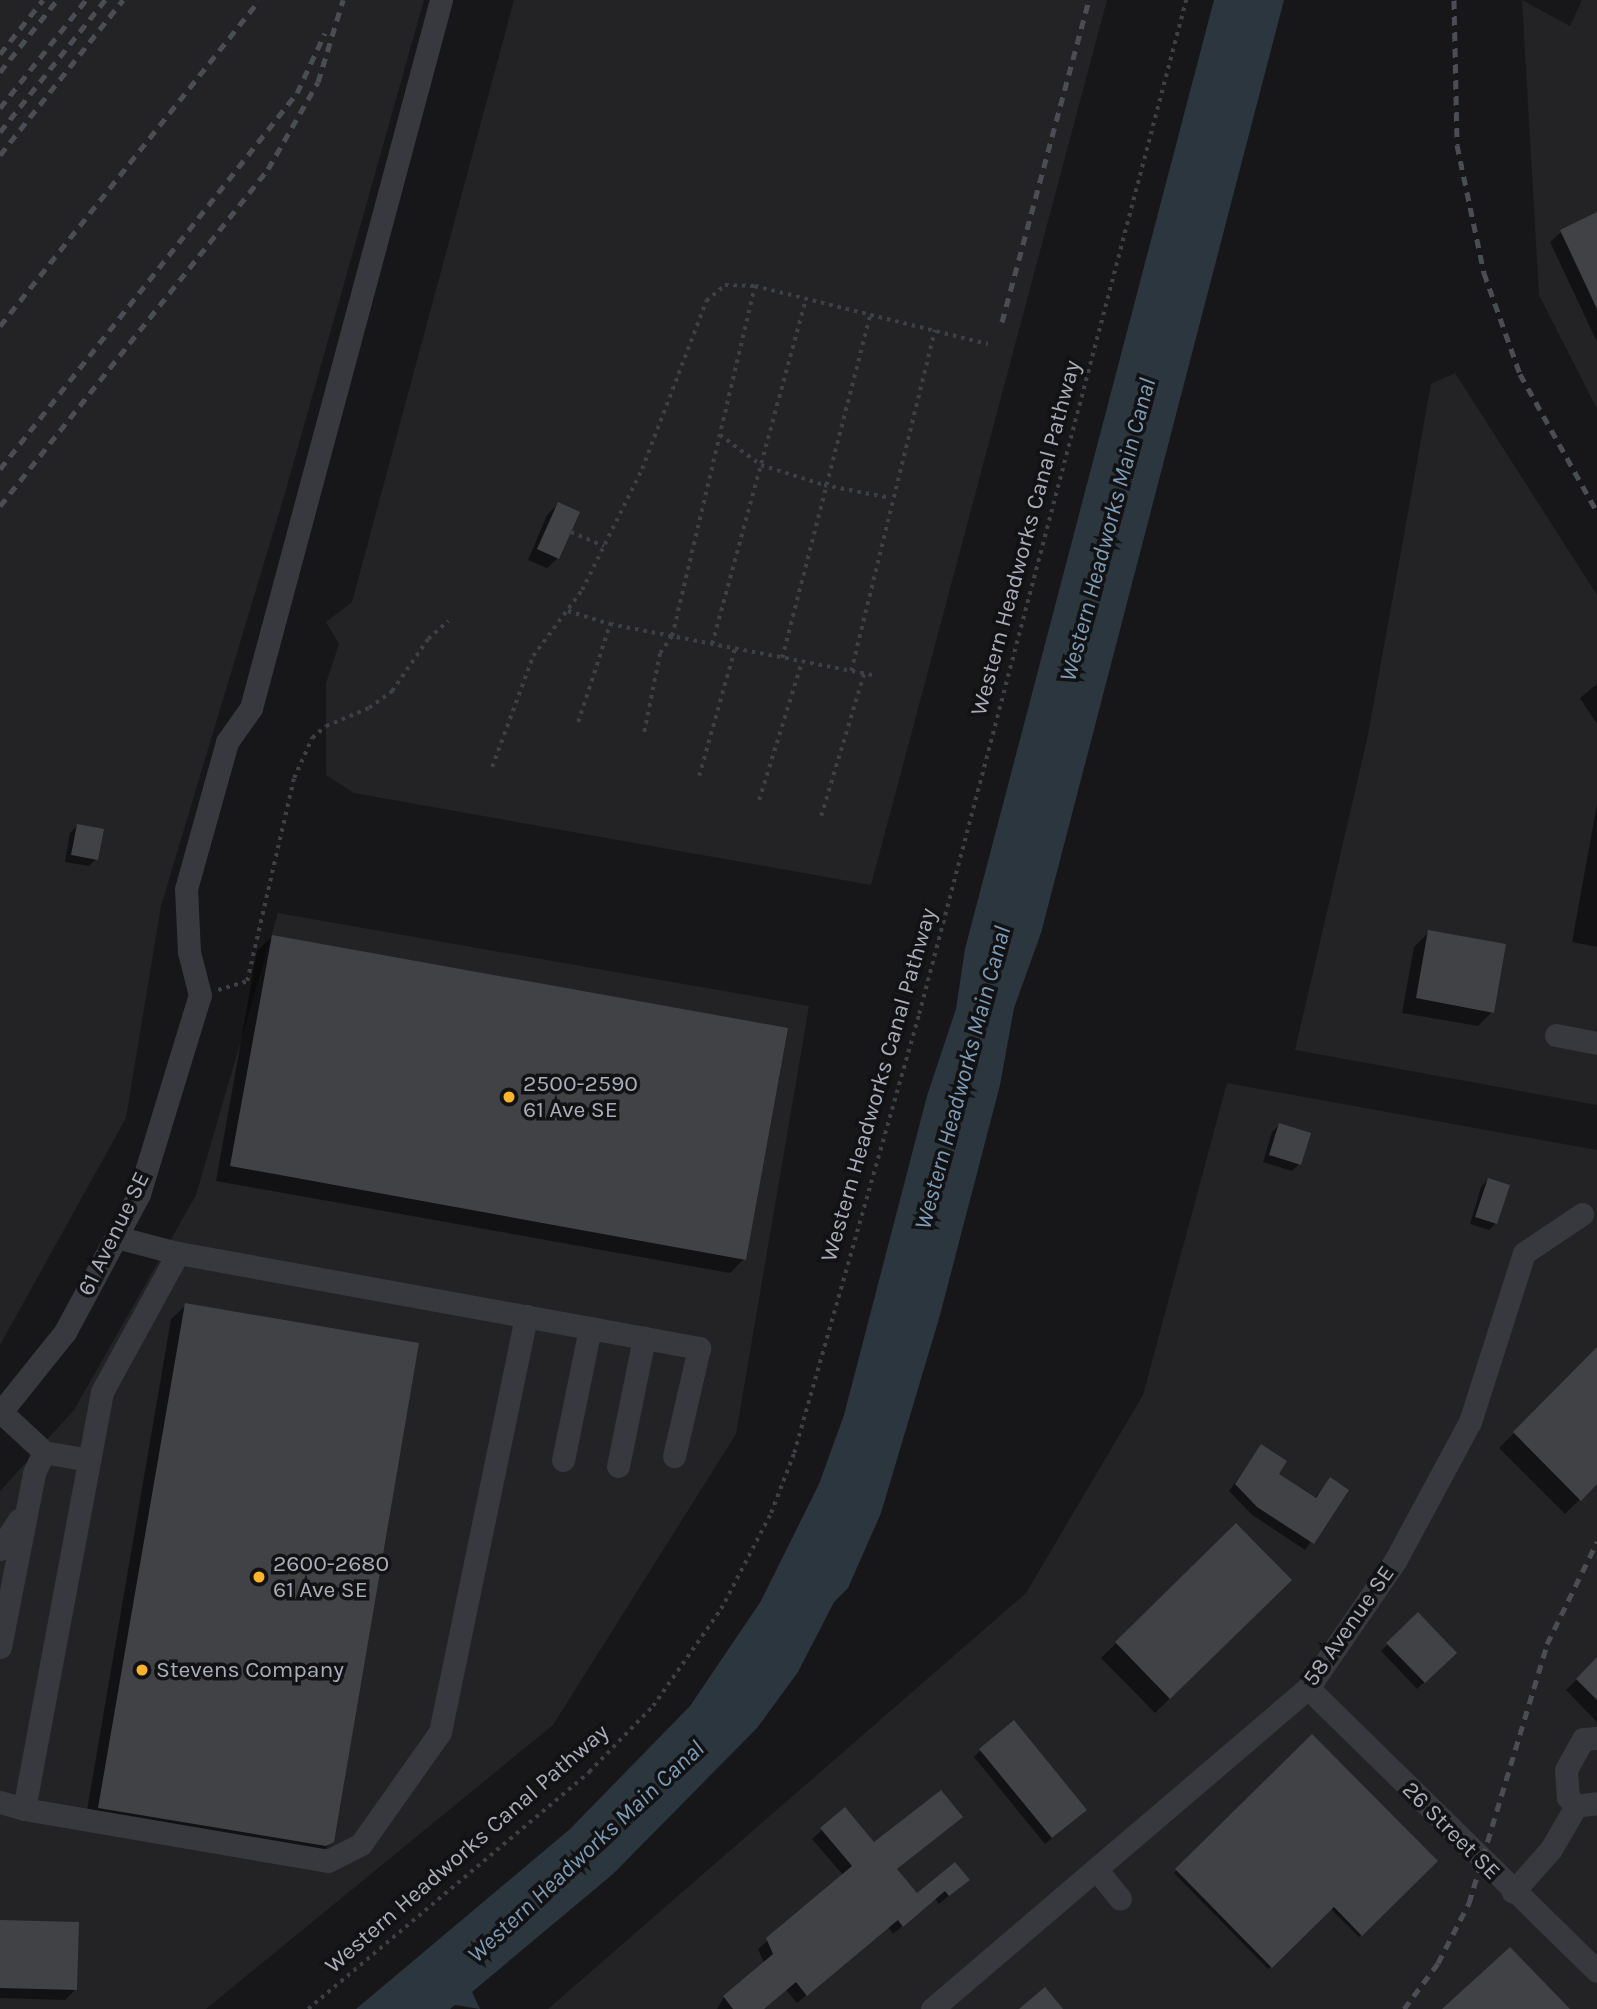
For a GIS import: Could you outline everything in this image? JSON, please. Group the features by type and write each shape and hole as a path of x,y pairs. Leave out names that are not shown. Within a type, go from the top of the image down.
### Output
{"street":[{"path":"201,995 189,952 186,890 227,742 251,708 441,0"},
{"name":"61 Avenue SE","path":"0,1412 65,1332 139,1194 201,995"},
{"path":"1556,1035 1597,1043"},
{"name":"58 Avenue SE","path":"932,2009 1308,1688 1395,1561 1470,1422 1524,1253 1582,1213"},
{"path":"116,1237 178,1253 699,1348 674,1455"},
{"path":"24,1809 102,1392 178,1253"},
{"path":"0,1802 24,1809 328,1861 361,1844 440,1732 526,1316"},
{"path":"563,1460 590,1328"},
{"path":"618,1466 643,1338"},
{"path":"0,1412 44,1452 89,1460"},
{"path":"0,1647 34,1473 44,1452"},
{"path":"0,1549 27,1508"},
{"name":"26 Street SE","path":"1308,1688 1513,1892 1597,1971"},
{"path":"1513,1892 1586,1804 1568,1797 1566,1770 1583,1739 1597,1738"},
{"path":"1096,1869 1120,1899"}],"path":[{"name":"Western Headworks Canal Pathway","path":"308,2009 589,1772 653,1706 721,1609 771,1513 794,1453 919,1014 1186,0"},
{"path":"492,767 533,656 568,611 604,547 642,469 706,301 725,285 755,286 988,344"},
{"path":"644,732 660,653 672,636 755,286"},
{"path":"712,644 806,299"},
{"path":"782,657 824,485 870,315"},
{"path":"851,671 891,498 935,330"},
{"path":"720,435 761,465 824,485 891,498"},
{"path":"571,532 604,547"},
{"path":"568,611 610,624 877,676"},
{"path":"201,995 247,981 294,778 312,738 326,726 369,708 392,691 428,639 448,621"},
{"path":"578,722 610,624"},
{"path":"699,776 735,648"},
{"path":"759,800 802,662"},
{"path":"821,816 864,674"}],"shaded area":[{"path":"0,0 424,0 285,493 161,906 126,1118 0,1345"},
{"path":"514,0 1107,0 871,885 354,793 326,775 326,683 339,644 326,622 352,602"},
{"path":"1522,0 1570,26 1582,0 1597,0 1597,409 1539,295"},
{"path":"1455,373 1597,595 1597,1105 1295,1050 1368,735 1431,384"},
{"path":"278,913 809,1006 736,1434 553,1725 206,2009 0,2009 0,1491 74,1410 196,1195"},
{"path":"1227,1083 1597,1150 1597,2009 548,2009 1026,1593 1143,1395"}],"water":[{"name":"Western Headworks Main Canal","path":"1214,0 1284,0 1041,933 1014,1008 1000,1085 940,1315 881,1513 848,1588 834,1602 798,1672 757,1728 613,1874 472,1992 480,2009 455,2005 450,2009 356,2009 570,1829 690,1706 761,1601 819,1484 844,1415 927,1096 956,1009 965,949"}],"building":[{"path":"1597,212 1597,309 1560,230"},
{"path":"558,502 580,512 559,559 537,549"},
{"path":"77,824 104,829 98,860 71,855"},
{"path":"1428,930 1506,944 1494,1013 1416,998"},
{"name":"2500-2590 61 Ave SE","path":"272,935 788,1028 746,1260 230,1166"},
{"path":"1279,1123 1311,1133 1301,1165 1269,1155"},
{"path":"1488,1178 1510,1185 1497,1224 1475,1217"},
{"name":"2600-2680 61 Ave SE","path":"185,1303 419,1343 334,1842 326,1846 98,1808"},
{"path":"1597,1347 1597,1484 1581,1501 1513,1432"},
{"path":"1261,1444 1287,1461 1279,1474 1316,1498 1330,1477 1349,1490 1314,1544 1257,1507 1235,1484"},
{"path":"1236,1523 1292,1580 1170,1699 1115,1642"},
{"path":"1418,1612 1457,1653 1425,1683 1386,1643"},
{"path":"1597,1657 1597,1700 1576,1679"},
{"path":"1014,1720 1087,1810 1052,1838 979,1749"},
{"path":"1312,1734 1438,1861 1362,1936 1334,1907 1272,1968 1175,1869"},
{"path":"941,1790 963,1817 897,1869 917,1893 955,1862 970,1880 949,1896 945,1891 903,1927 898,1920 807,1996 796,1982 764,2009 733,2009 723,1996 773,1954 766,1938 852,1866 820,1828 845,1807 874,1842"},
{"path":"0,1920 79,1922 77,1990 0,1988"},
{"path":"1510,1947 1570,2009 1442,2009"},
{"path":"1045,1987 1063,2009 1019,2009"}],"railway":[{"path":"0,54 43,0"},
{"path":"0,72 57,0"},
{"path":"0,108 86,0"},
{"path":"0,132 105,0"},
{"path":"0,155 123,0"},
{"path":"0,326 259,0"},
{"path":"0,506 268,169 318,82 343,0"},
{"path":"1002,322 1089,0"},
{"path":"1454,0 1457,145 1484,273 1520,374 1597,512"},
{"path":"0,469 297,93 325,33"},
{"path":"1404,2009 1438,1963 1469,1903 1547,1644 1597,1542"}],"place":[{"name":"2500-2590 61 Ave SE","path":"509,1097"},
{"name":"2600-2680 61 Ave SE","path":"259,1577"},
{"name":"Stevens Company","path":"142,1670"}]}
